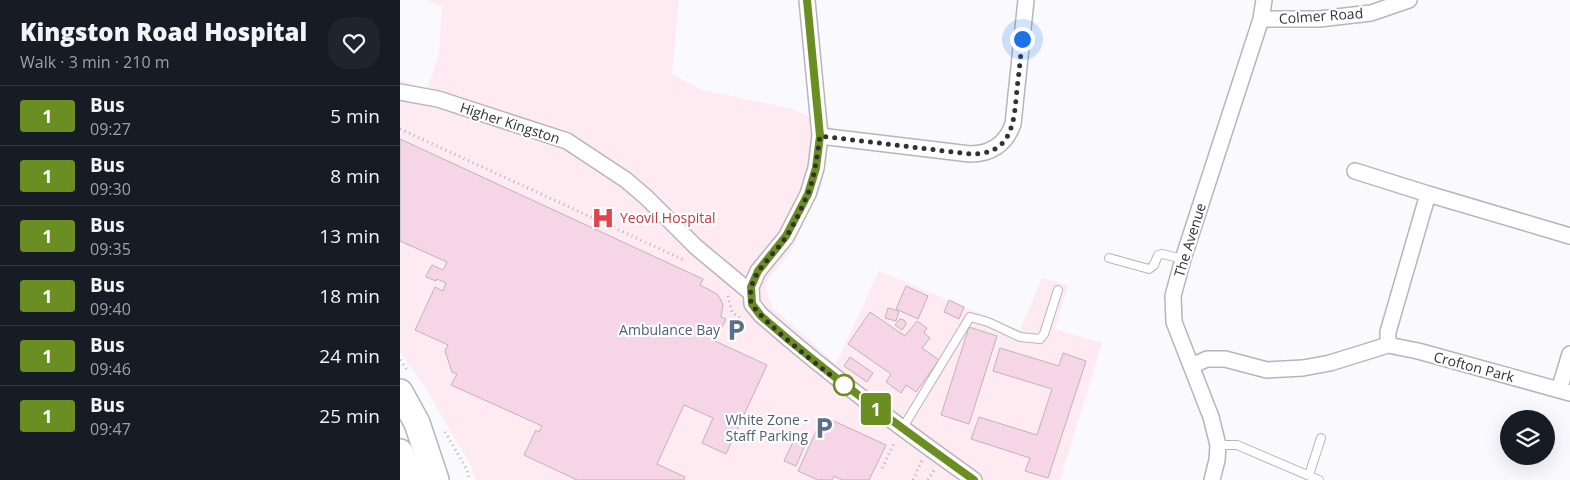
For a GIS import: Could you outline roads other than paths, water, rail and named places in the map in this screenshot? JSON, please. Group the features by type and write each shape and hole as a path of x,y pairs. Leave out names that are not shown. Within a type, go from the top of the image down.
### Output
{"highway":[{"path":"400,392 417,423 436,480"},
{"path":"400,452 410,480"}],"street":[{"path":"750,292 758,271 786,236 808,194 816,168 820,136 807,0"},
{"path":"820,136 970,154 986,153 993,149 1006,139 1013,124 1026,0"},
{"name":"The Avenue","path":"1212,480 1218,460 1218,445 1211,417 1174,322 1173,296 1183,259 1261,19 1264,0"},
{"name":"Colmer Road","path":"1261,19 1319,19 1371,13 1409,0"},
{"name":"Higher Kingston","path":"400,92 438,99 567,141 626,180 647,198 696,247 750,292 752,304 761,316 902,436 974,480"},
{"path":"1355,171 1570,236"},
{"path":"1191,366 1207,359 1225,359 1267,370 1303,368 1330,363 1388,344 1388,332 1428,194"},
{"name":"Crofton Park","path":"1388,344 1564,392 1570,354"}],"lane":[{"path":"1109,258 1149,269 1154,265 1158,255 1162,254 1183,259"},
{"path":"902,436 970,317 988,322 1020,337 1040,339 1044,334 1058,290"},
{"path":"1308,475 1322,438"},
{"path":"1218,445 1237,445 1319,480"}],"place":[{"name":"Yeovil Hospital","path":"603,218"},
{"name":"Ambulance Bay","path":"736,330"},
{"name":"White Zone - Staff Parking","path":"824,428"}]}
